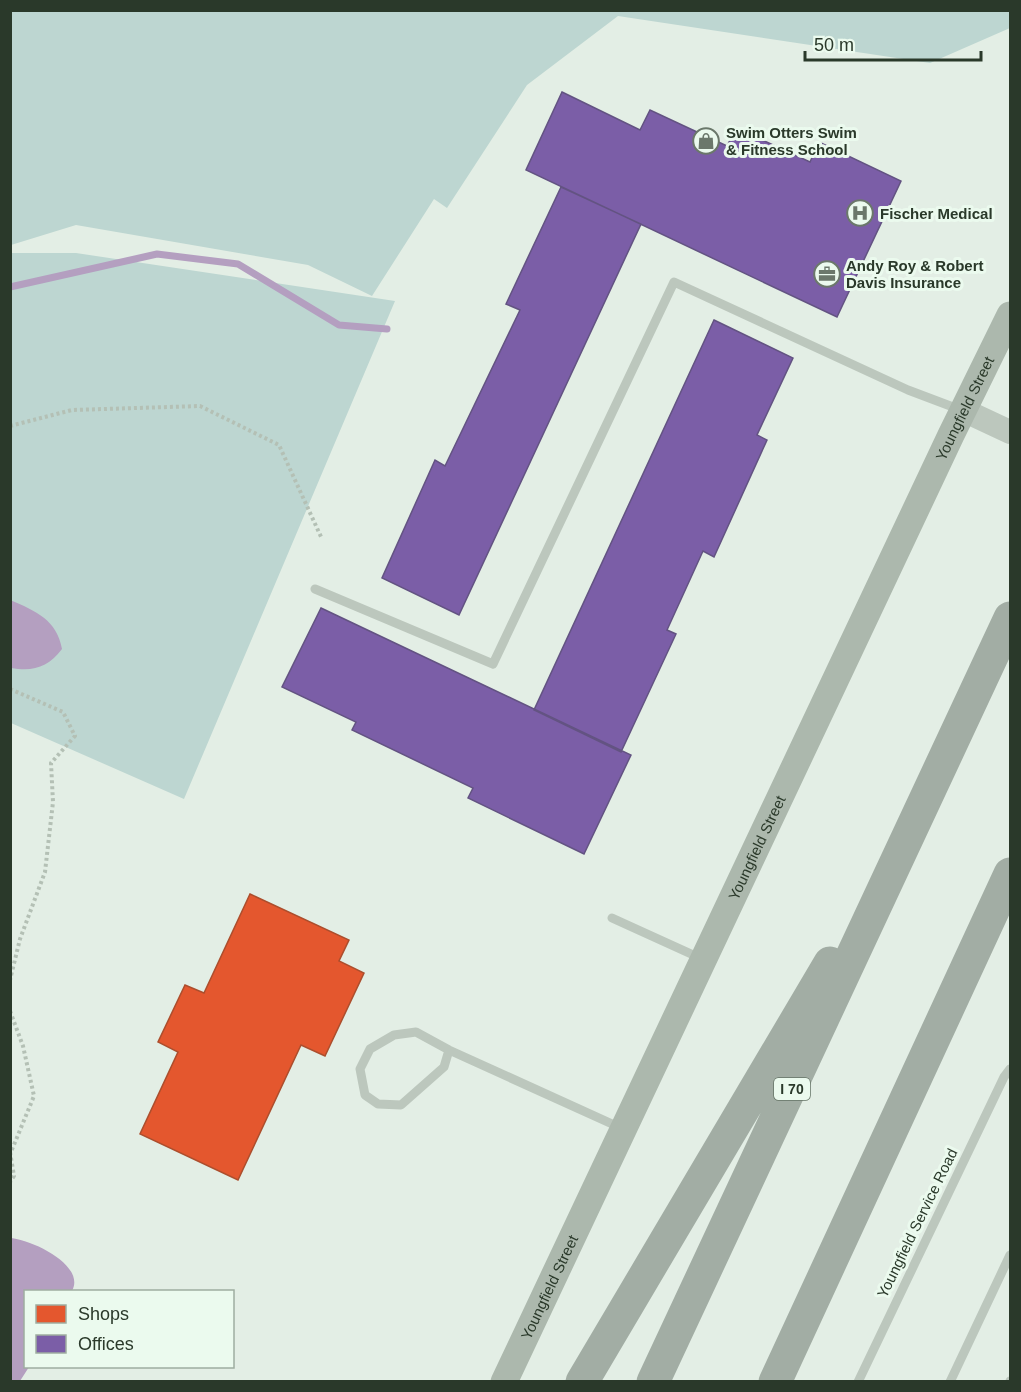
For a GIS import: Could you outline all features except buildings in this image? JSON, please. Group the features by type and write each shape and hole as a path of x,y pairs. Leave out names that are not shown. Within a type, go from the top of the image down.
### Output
{"highway":[{"name":"I 70","path":"653,1382 1011,618"},
{"path":"582,1382 927,795"},
{"path":"775,1382 1011,874"}],"main road":[{"name":"Youngfield Street","path":"504,1382 963,410 1011,315"}],"street":[{"path":"963,410 1011,432"}],"lane":[{"path":"315,589 493,664 674,282 908,390 963,410"},
{"path":"612,918 702,960"},
{"path":"449,1050 444,1066 401,1105 378,1104 365,1095 360,1069 370,1049 394,1035 416,1032 449,1050 623,1129"},
{"name":"Youngfield Service Road","path":"858,1382 1007,1073"},
{"path":"950,1382 1011,1255"}],"path":[{"path":"10,426 72,410 200,406 279,445 322,539"},
{"path":"10,689 63,712 75,736 51,764 53,802 45,872 21,939 10,980"},
{"path":"10,1011 23,1046 34,1096 11,1152 14,1176 10,1182"}],"shaded area":[{"path":"11,10 1010,10 1010,28 930,63 618,16 527,85 447,208 434,199 372,296 308,265 76,225 11,245"},
{"path":"11,253 76,253 395,301 184,799 11,723"},
{"path":"10,600 37,613 55,631 62,649 46,664 27,669 11,668"},
{"path":"11,1238 31,1243 55,1256 71,1272 74,1281 72,1290 24,1290 24,1368 28,1368 20,1381 11,1381"}],"waterway":[{"path":"10,287 157,254 238,264 339,325 387,329"}],"place":[{"name":"Swim Otters Swim & Fitness School","path":"706,141"},
{"name":"Fischer Medical","path":"860,213"},
{"name":"Andy Roy & Robert Davis Insurance","path":"827,274"}]}
